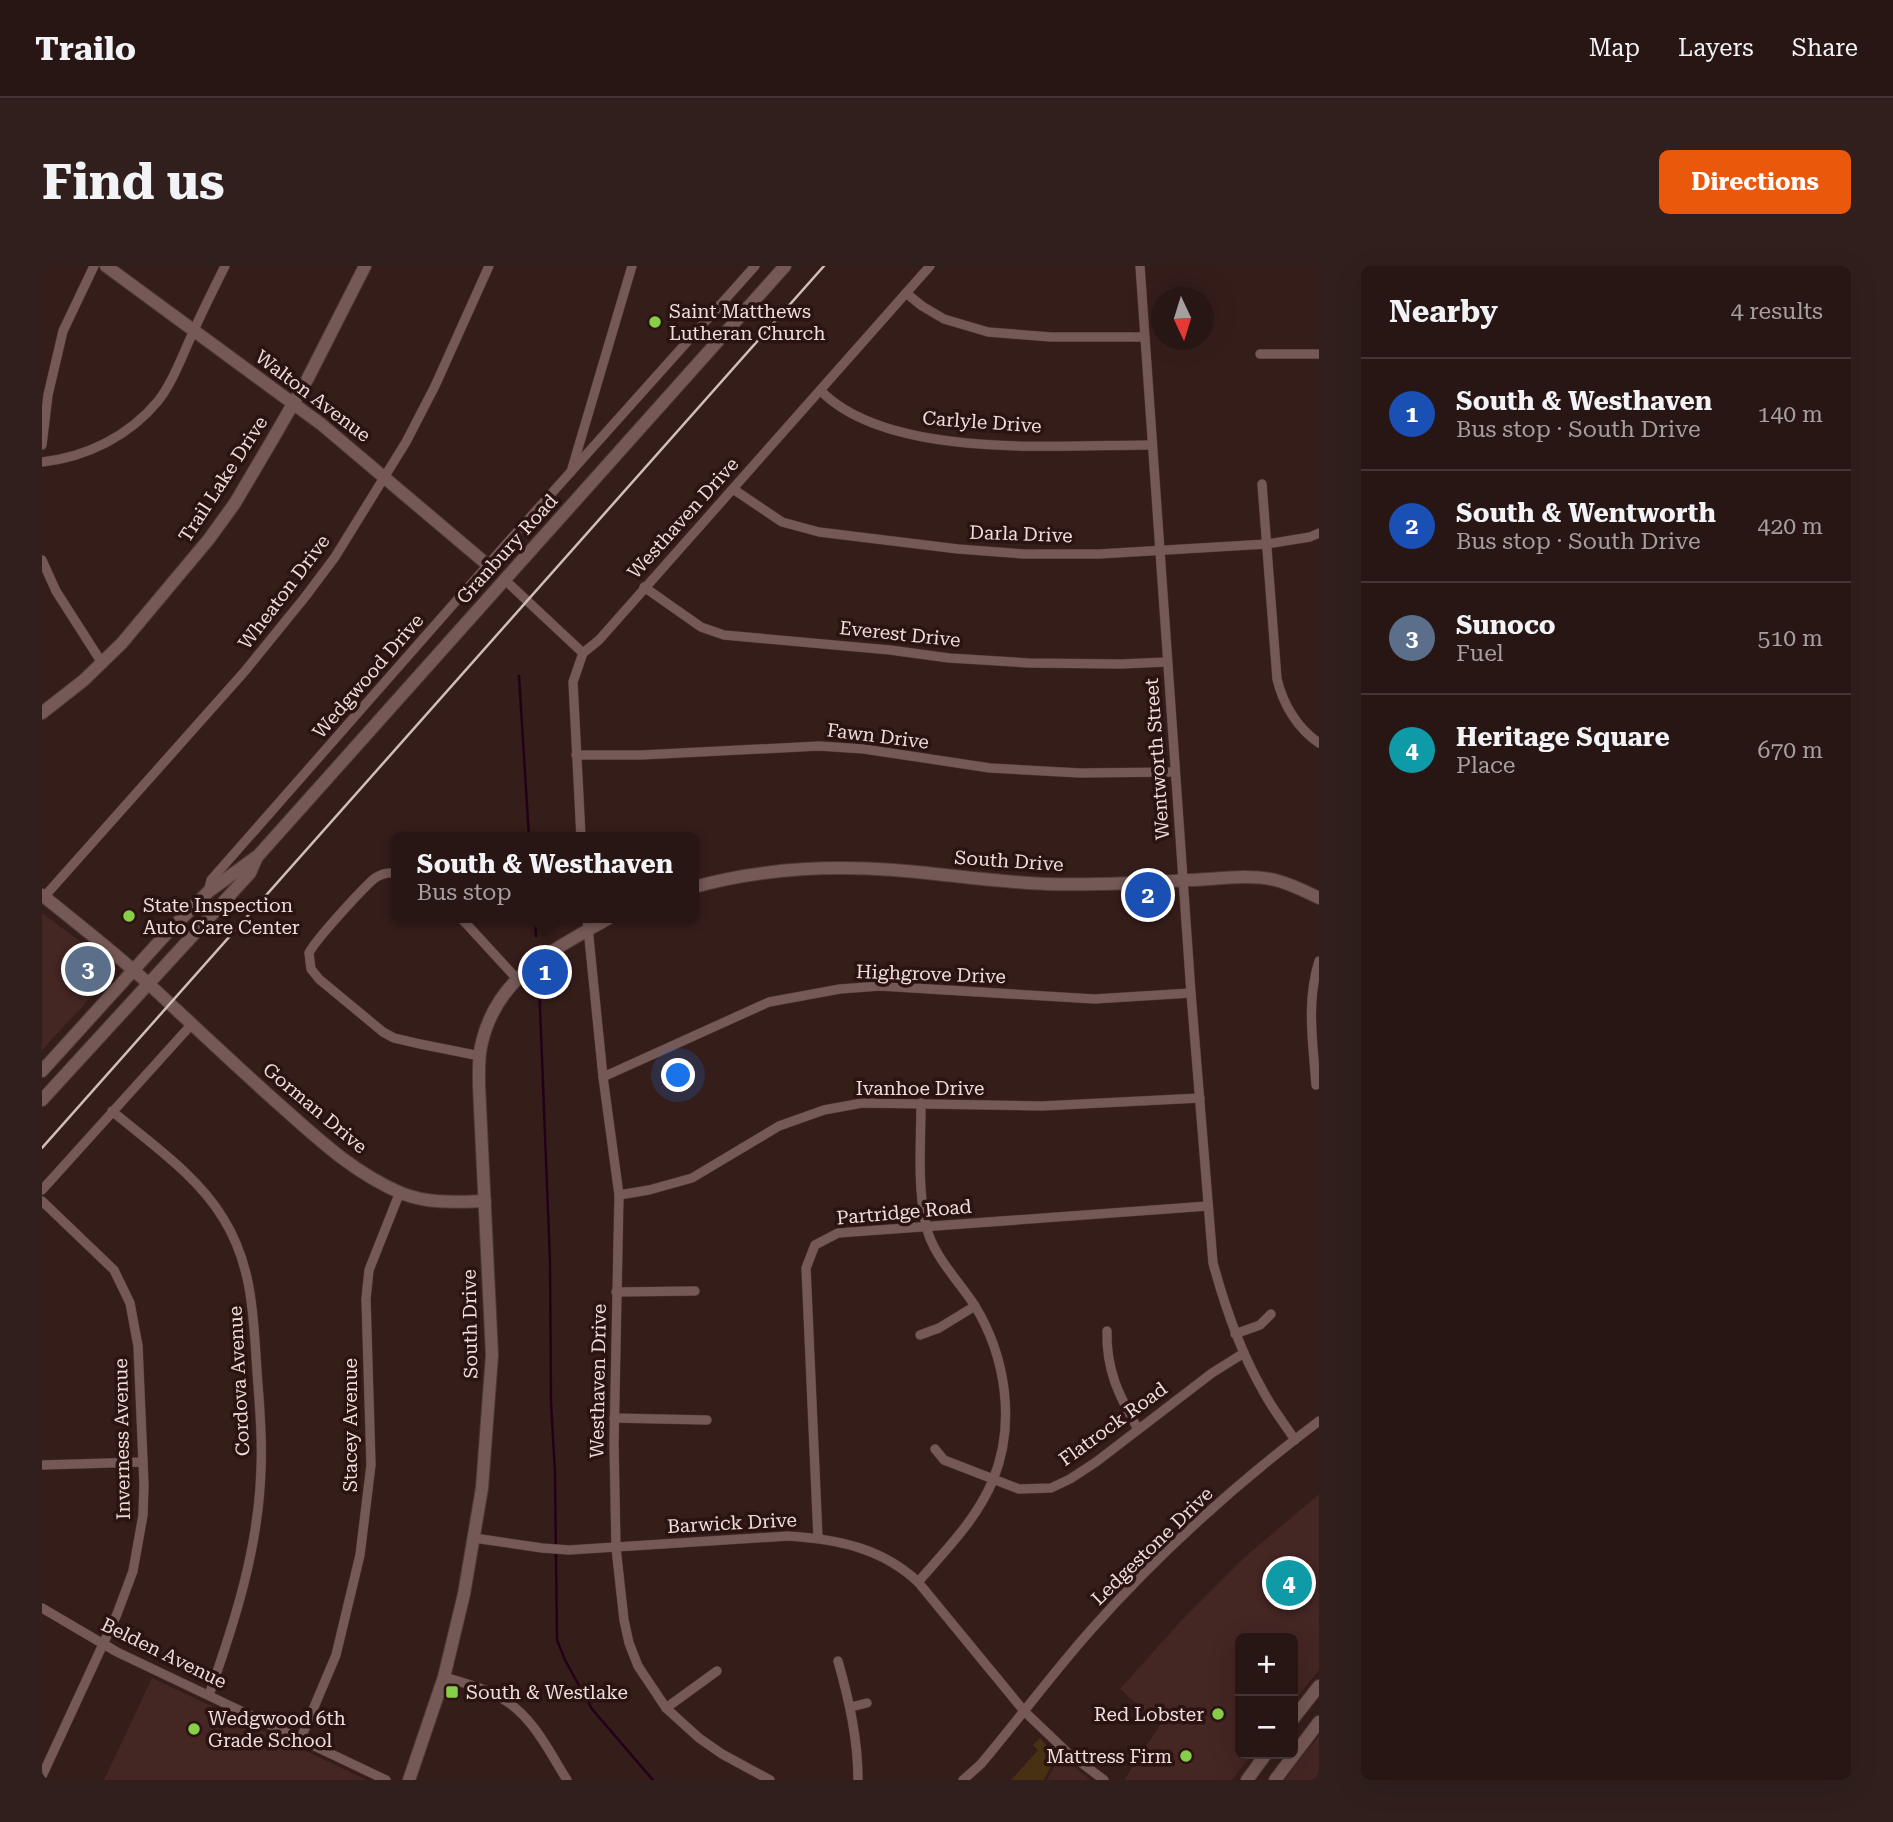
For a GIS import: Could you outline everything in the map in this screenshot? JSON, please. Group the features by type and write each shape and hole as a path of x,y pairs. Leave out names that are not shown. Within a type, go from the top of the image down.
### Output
{"street":[{"path":"42,446 48,395 63,331 94,266"},
{"name":"Walton Avenue","path":"106,266 321,424 489,566"},
{"path":"42,462 82,454 124,432 146,414 160,398 225,266"},
{"name":"Trail Lake Drive","path":"42,713 84,680 122,643 209,539 235,503 293,404 365,266"},
{"name":"Wheaton Drive","path":"43,896 245,671 335,557 385,477 435,386 489,266"},
{"path":"570,474 632,266"},
{"name":"Wedgwood Drive","path":"208,892 211,880 755,266"},
{"name":"Granbury Road","path":"42,1071 132,970 208,892 257,857 785,266"},
{"name":"Westhaven Drive","path":"580,832 573,682 583,653 599,639 930,266"},
{"name":"Wentworth Street","path":"1140,266 1191,993 1213,1262 1244,1353 1263,1391 1295,1440"},
{"path":"906,293 944,318 968,328 988,332 1051,337 1145,337"},
{"path":"1260,354 1319,354"},
{"name":"Carlyle Drive","path":"821,391 850,414 875,425 928,437 1014,445 1152,445"},
{"path":"1262,484 1275,659 1281,695 1296,720 1319,743"},
{"name":"Darla Drive","path":"733,489 782,522 819,532 1024,554 1099,554 1267,544 1319,533"},
{"path":"42,560 57,591 102,663"},
{"path":"505,580 583,653"},
{"name":"Everest Drive","path":"644,587 701,628 724,635 949,658 1029,663 1167,662"},
{"name":"Fawn Drive","path":"576,755 641,755 819,746 864,749 990,768 1080,773 1175,772"},
{"name":"Granbury Road","path":"42,1100 250,873 257,857"},
{"name":"South Drive","path":"699,886 755,874 818,868 894,870 1047,884 1098,885 1259,878 1301,888 1319,898"},
{"path":"391,872 376,877 320,937 309,953 311,969 319,979 383,1032 407,1041 480,1056"},
{"path":"175,955 183,935 205,911 208,892"},
{"name":"Gorman Drive","path":"43,896 149,984 191,1025 357,1170 422,1200 447,1203 485,1201"},
{"path":"466,923 516,978"},
{"name":"Westhaven Drive","path":"588,924 603,1077 619,1195 614,1418 616,1548 622,1611 629,1643 638,1666 666,1708 699,1738 722,1754 770,1780"},
{"name":"South Drive","path":"410,1780 444,1677 464,1594 482,1488 492,1355 479,1099 481,1045 491,1014 516,978 588,924"},
{"path":"1316,1085 1311,1003 1319,961"},
{"name":"Highgrove Drive","path":"603,1077 769,1002 839,989 880,986 1094,999 1191,993"},
{"path":"42,1190 191,1025"},
{"name":"Ivanhoe Drive","path":"619,1195 661,1188 692,1178 779,1126 813,1113 862,1102 1042,1106 1200,1098"},
{"path":"918,1582 961,1533 993,1480 1004,1437 1005,1393 986,1326 939,1254 926,1226 920,1175 921,1103"},
{"name":"Cordova Avenue","path":"112,1111 187,1175 222,1215 237,1242 252,1295 261,1468 255,1536 235,1620 209,1695"},
{"name":"Stacey Avenue","path":"301,1738 336,1656 360,1555 371,1465 366,1299 369,1270 400,1192"},
{"name":"Inverness Avenue","path":"42,1201 114,1270 130,1303 138,1346 143,1462 143,1516 133,1571 104,1644 42,1776"},
{"name":"Partridge Road","path":"818,1538 806,1268 815,1245 838,1233 1208,1206"},
{"path":"616,1292 695,1291"},
{"path":"920,1335 939,1328 975,1306"},
{"path":"1236,1334 1259,1325 1271,1314"},
{"path":"1107,1331 1108,1364 1122,1400 1138,1429"},
{"name":"Flatrock Road","path":"935,1449 944,1460 1019,1489 1051,1488 1096,1462 1244,1353"},
{"path":"614,1418 707,1420"},
{"name":"Ledgestone Drive","path":"1024,1711 1132,1586 1216,1506 1319,1421"},
{"path":"42,1465 143,1462"},
{"name":"Barwick Drive","path":"474,1538 542,1548 569,1549 788,1536 818,1538 864,1548 897,1564 918,1582 1024,1711 1068,1752 1104,1780"},
{"name":"Belden Avenue","path":"42,1608 104,1644 386,1780"},
{"path":"838,1661 850,1707 858,1758 858,1780"},
{"path":"666,1708 717,1671"},
{"path":"444,1677 506,1700 534,1727 565,1779"},
{"path":"1298,1712 1319,1686"},
{"path":"850,1707 867,1703"},
{"path":"963,1780 981,1764 1024,1711"},
{"path":"1275,1780 1319,1721"},
{"path":"1247,1780 1262,1759"}],"shaded area":[{"path":"42,913 117,969 42,1050"},
{"path":"1319,1494 1319,1670 1298,1696 1298,1633 1235,1633 1235,1759 1248,1759 1232,1780 1124,1780 1160,1725 1120,1689 1179,1623 1245,1557"},
{"name":"Wedgwood 6th Grade School","path":"152,1678 367,1780 104,1780"},
{"path":"1319,1736 1319,1780 1285,1780 1300,1759"},
{"path":"1040,1738 1056,1756 1044,1780 1011,1780 1038,1750 1033,1745"},
{"path":"1060,1755 1090,1780 1047,1780"}],"waterway":[{"path":"519,676 529,832"},
{"path":"535,923 536,936"},
{"path":"539,983 550,1261 557,1640 592,1709 653,1780"}],"railway":[{"path":"42,1148 824,266"}],"place":[{"name":"Saint Matthews Lutheran Church","path":"655,322"},
{"name":"South & Wentworth","path":"1148,895"},
{"name":"State Inspection Auto Care Center","path":"129,916"},
{"name":"Sunoco","path":"88,969"},
{"name":"South & Westhaven","path":"545,972"},
{"name":"Heritage Square","path":"1289,1583"},
{"name":"South & Westlake","path":"452,1692"},
{"name":"Red Lobster","path":"1218,1714"},
{"name":"Wedgwood 6th Grade School","path":"194,1729"},
{"name":"Mattress Firm","path":"1186,1756"}]}
